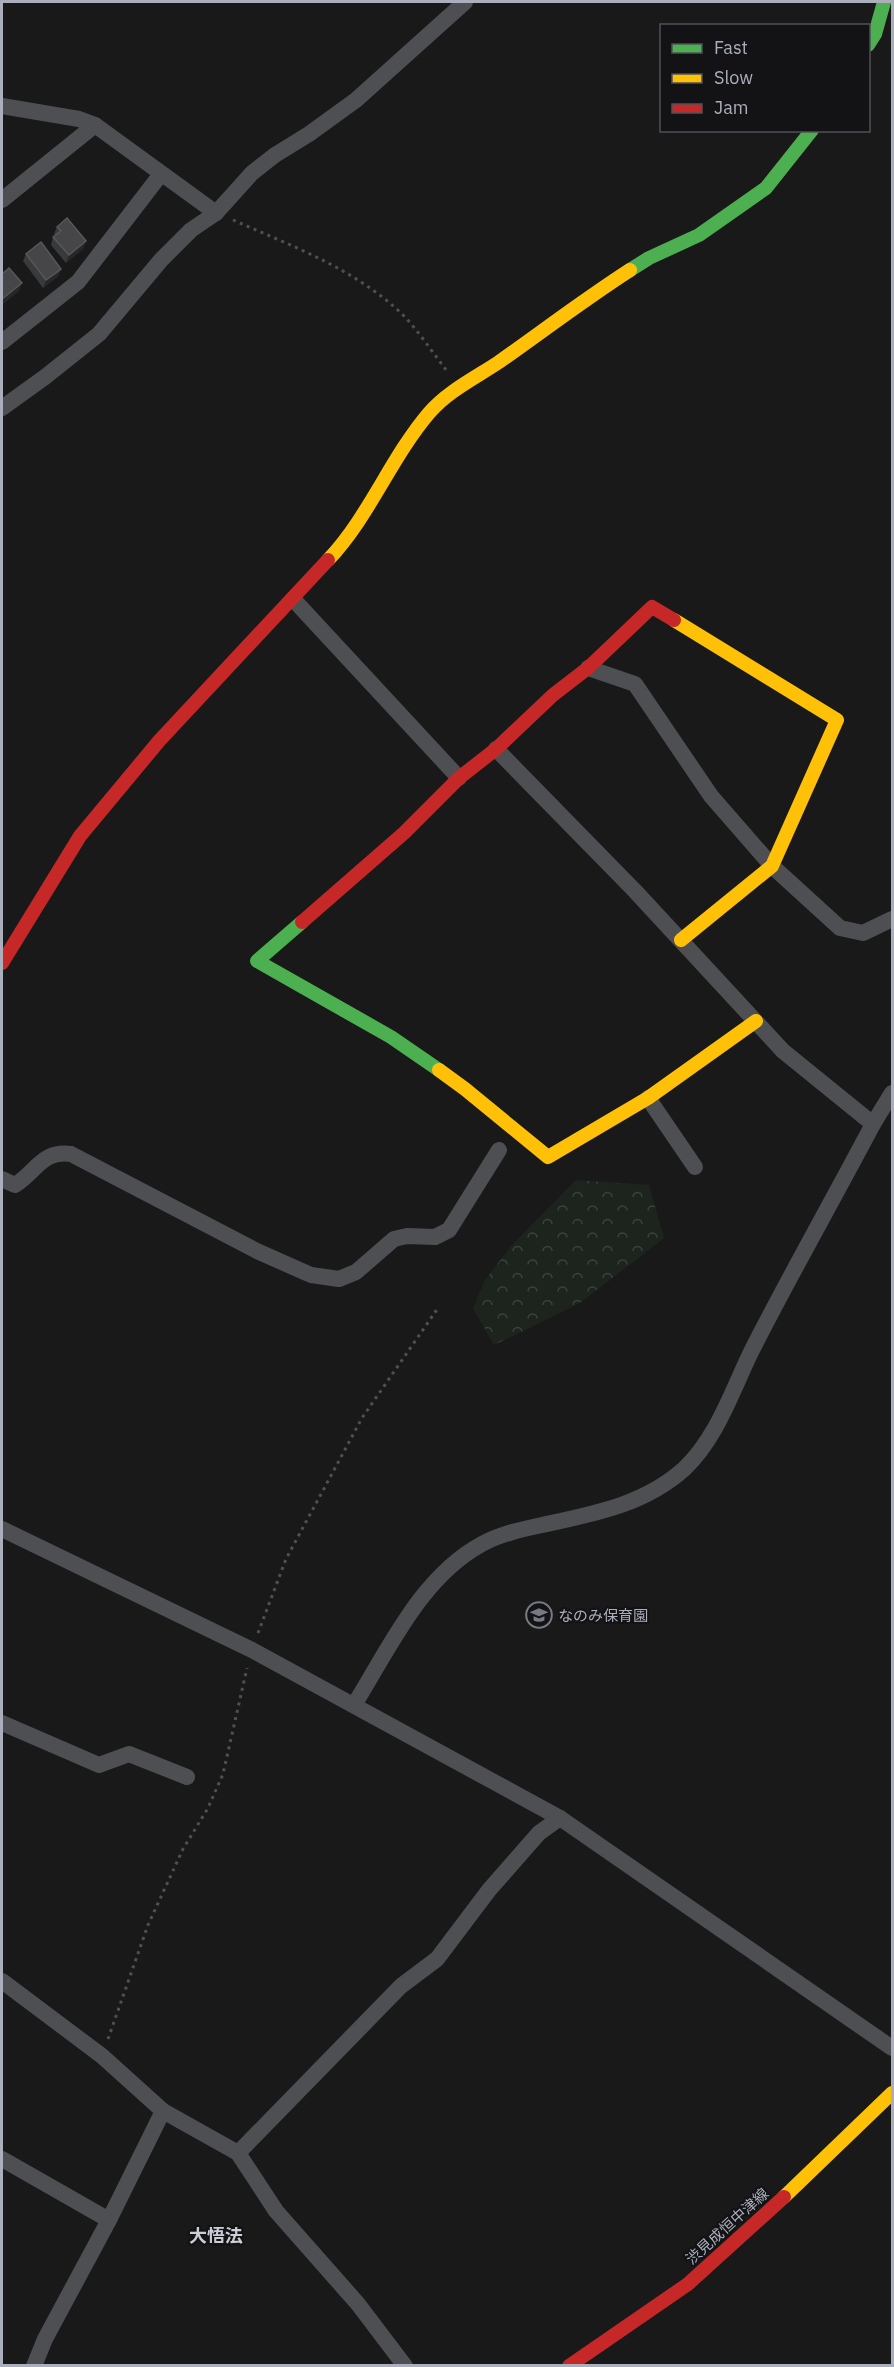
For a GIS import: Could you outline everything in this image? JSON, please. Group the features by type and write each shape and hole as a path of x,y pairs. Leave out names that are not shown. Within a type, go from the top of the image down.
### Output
{"street":[{"path":"2,408 99,334 161,260 191,230 216,213 252,173 274,155 309,134 356,100 465,2"},
{"path":"870,42 875,34 884,2"},
{"path":"2,106 79,119 95,125 216,213"},
{"path":"2,200 95,125"},
{"path":"2,963 80,836 159,741 345,542 403,448 430,412 459,386 497,363 575,306 649,258 699,235 766,188 811,132"},
{"path":"2,342 78,282 161,174"},
{"path":"293,599 459,778"},
{"path":"681,940 772,866 837,720 652,607 588,668 553,695 496,749 459,778 404,834 257,961 391,1037 465,1089 548,1157 648,1098 756,1021"},
{"path":"588,668 635,684 711,796 772,866 840,928 863,933 892,919"},
{"path":"496,749 681,940 783,1051 873,1124"},
{"path":"354,1705 418,1603 447,1569 483,1544 524,1529 610,1511 644,1497 684,1469 712,1434 752,1351 873,1124 892,1093"},
{"path":"648,1098 695,1167"},
{"path":"2,1179 15,1185 50,1155 58,1152 71,1154 257,1251 311,1275 339,1279 356,1272 394,1239 408,1236 435,1237 449,1230 499,1150"},
{"path":"2,1528 252,1650 560,1818 892,2048"},
{"path":"2,1724 99,1765 129,1754 187,1777"},
{"path":"238,2153 401,1986 437,1959 489,1890 539,1833 560,1818"},
{"path":"2,1981 102,2056 163,2111 238,2153 276,2211 358,2304 405,2366"},
{"name":"渋見成恒中津線","path":"569,2366 688,2284 756,2224 892,2093"},
{"path":"34,2366 45,2339 109,2220 163,2111"},
{"path":"2,2159 109,2220"}],"path":[{"path":"216,213 321,258 359,279 402,314 459,386"},
{"path":"102,2056 148,1925 183,1849 208,1808 223,1774 240,1691 252,1650 286,1559 357,1428 438,1308"}],"green space":[{"path":"576,1180 649,1185 664,1238 580,1303 494,1345 473,1308 485,1280 512,1245"}],"building":[{"path":"67,218 86,241 69,255 53,237 61,231 57,227"},
{"path":"41,242 61,269 46,280 26,254"},
{"path":"9,268 22,283 2,299 2,274"}],"traffic: fast":[{"path":"870,42 875,34 884,2"},
{"path":"630,270 649,258 699,235 766,188 810,132"},
{"path":"302,922 257,961 391,1037 439,1070"}],"traffic: slow":[{"path":"328,560 356,525 403,449 436,405 630,270"},
{"path":"674,620 837,720 772,866 681,940"},
{"path":"439,1070 548,1157 648,1098 756,1021"},
{"path":"784,2197 892,2093"}],"traffic: jam":[{"path":"2,963 80,836 159,741 328,560"},
{"path":"302,922 404,833 459,778 496,749 553,695 588,668 652,607 674,620"},
{"path":"569,2366 688,2284 784,2197"}],"place":[{"name":"なのみ保育園","path":"539,1615"}],"district":[{"name":"大悟法","path":"216,2235"}]}
